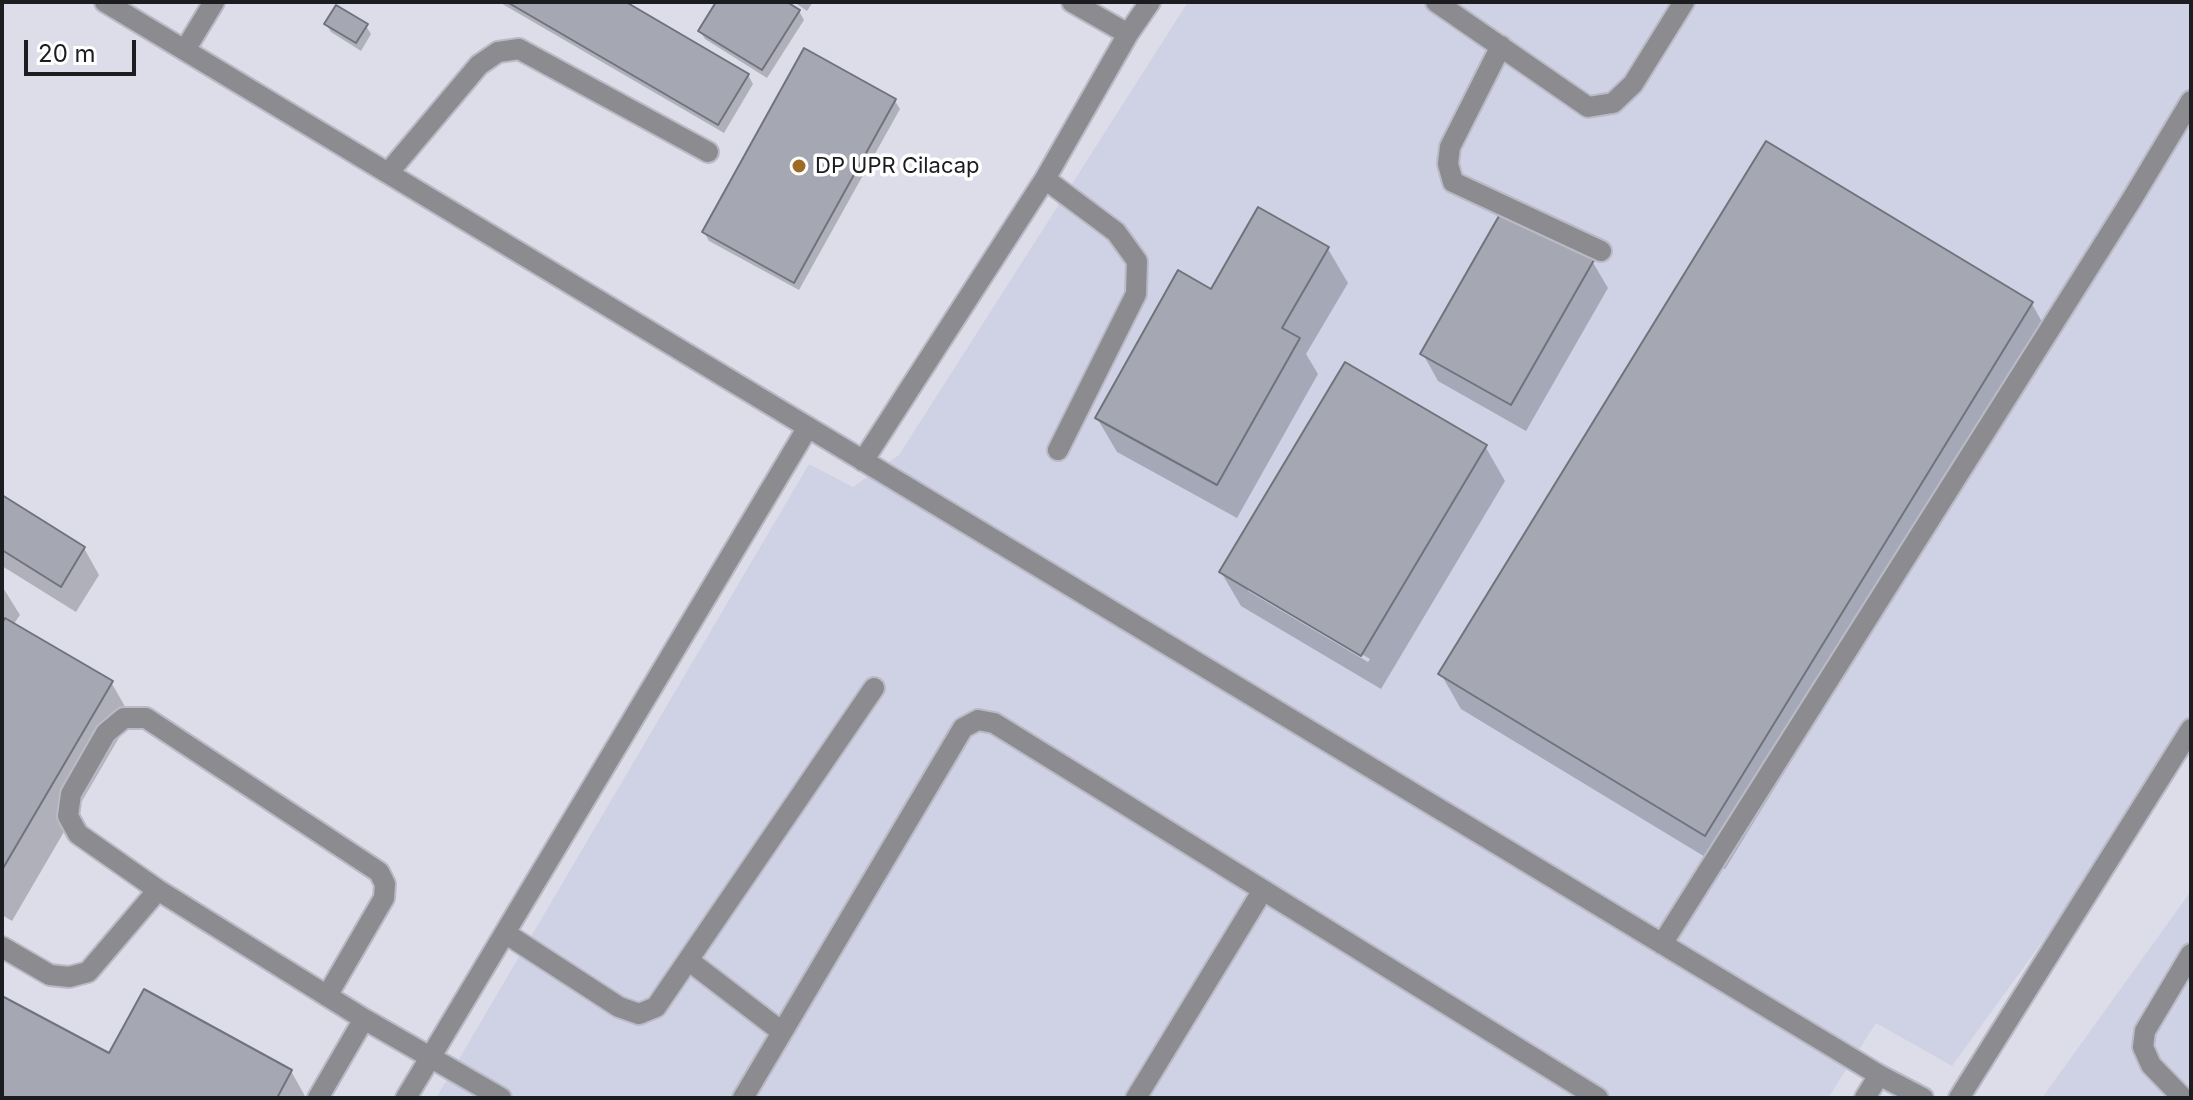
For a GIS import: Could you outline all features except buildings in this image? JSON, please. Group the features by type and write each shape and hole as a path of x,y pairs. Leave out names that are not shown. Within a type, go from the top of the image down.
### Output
{"lane":[{"path":"105,2 1879,1075 1923,1098"},
{"path":"185,50 214,2"},
{"path":"1072,2 1128,34"},
{"path":"863,461 1045,179 1128,34 1150,2"},
{"path":"1450,6 1588,107 1613,103 1633,84 1684,2"},
{"path":"1501,46 1450,147 1448,164 1453,182 1601,251"},
{"path":"388,173 479,65 498,52 519,49 708,152"},
{"path":"1662,944 2191,101"},
{"path":"1045,179 1116,232 1137,261 1136,294 1058,450"},
{"path":"406,1098 808,427"},
{"path":"505,933 619,1007 639,1014 656,1007 874,688"},
{"path":"327,996 384,898 385,884 379,872 146,718 124,718 106,733 71,794 68,816 78,834 158,890 327,996 501,1098"},
{"path":"743,1098 963,728 978,720 994,723 1598,1098"},
{"path":"1959,1098 2191,729"},
{"path":"2,947 50,975 69,977 88,972 158,890"},
{"path":"1136,1098 1263,890"},
{"path":"2183,1098 2151,1065 2143,1047 2145,1031 2191,954"},
{"path":"688,960 782,1032"},
{"path":"318,1098 364,1019"},
{"path":"1865,1098 1879,1075"}],"shaded area":[{"path":"1188,2 2191,2 2191,737 1952,1066 1876,1023 1828,1098 436,1098 809,464 853,487 899,455"},
{"path":"2191,891 2191,1098 2042,1098"}],"place":[{"name":"DP UPR Cilacap","path":"799,166"}]}
